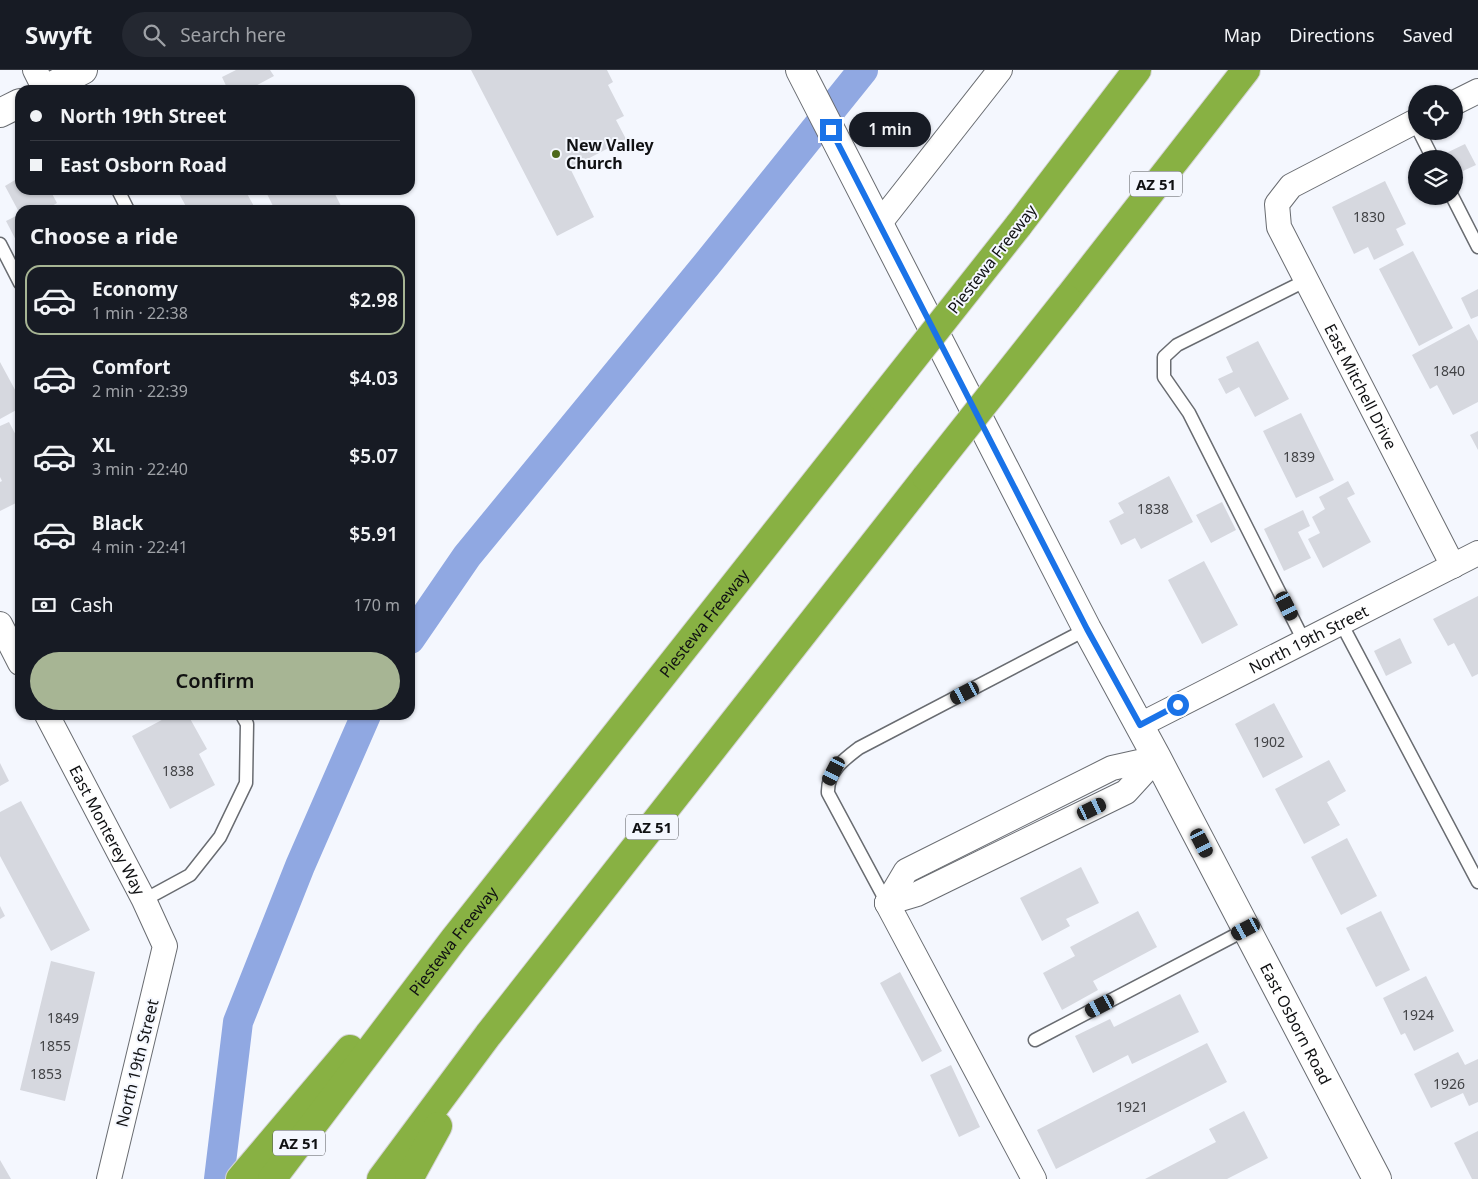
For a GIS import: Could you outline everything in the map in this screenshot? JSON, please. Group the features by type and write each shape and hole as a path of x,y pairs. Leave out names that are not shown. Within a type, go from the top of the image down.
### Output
{"highway":[{"name":"Piestewa Freeway","path":"272,1179 454,939 1018,226 1137,70"},
{"name":"AZ 51","path":"381,1179 488,1034 1246,70"},
{"path":"240,1179 330,1072 454,939"},
{"path":"409,1179 488,1034"}],"main road":[{"name":"East Osborn Road","path":"804,78 1087,629 1140,725 1377,1179"},
{"path":"0,113 15,106"}],"street":[{"path":"35,70 60,84"},
{"path":"879,224 1000,70"},
{"path":"1463,98 1478,91"},
{"name":"East Mitchell Drive","path":"1408,129 1291,186 1277,204 1280,227 1453,566"},
{"name":"North 19th Street","path":"1140,725 1478,553"},
{"path":"0,624 15,653"},
{"name":"East Monterey Way","path":"50,720 144,900 165,946"},
{"path":"1034,1179 887,903 906,871 1112,768 1157,758"},
{"name":"North 19th Street","path":"109,1179 165,946"}],"lane":[{"path":"1456,205 1478,248"},
{"path":"0,244 15,273"},
{"path":"1304,641 1190,413 1164,377 1164,357 1178,345 1307,280"},
{"path":"1341,623 1478,882"},
{"path":"887,903 828,793 828,782 834,771 859,748 1087,629"},
{"path":"144,900 190,875 220,837 246,783 247,724 245,720"},
{"path":"1035,1040 1246,929"}],"building":[{"path":"236,70 270,70 274,76 257,85 226,85 222,77"},
{"name":"New Valley Church","path":"471,70 607,70 613,82 608,85 624,116 616,120 626,139 570,168 594,217 557,236"},
{"path":"1465,144 1476,165 1463,171 1463,150 1452,150"},
{"path":"15,180 15,195 53,195 57,203 54,205 15,205 5,186"},
{"path":"1385,181 1406,224 1396,229 1404,245 1374,260 1368,247 1354,254 1332,207"},
{"path":"180,195 248,195 253,205 185,205"},
{"path":"268,195 336,195 340,205 272,205"},
{"path":"15,216 15,238 6,221"},
{"path":"1413,251 1453,328 1419,346 1379,269"},
{"path":"1478,289 1478,316 1471,319 1461,298"},
{"path":"1469,324 1478,341 1478,402 1453,415 1437,385 1430,389 1412,355"},
{"path":"1258,341 1289,399 1255,417 1239,387 1226,394 1218,379 1233,372 1226,357"},
{"path":"0,362 15,390 15,411 0,419"},
{"path":"1301,413 1334,480 1296,498 1263,431"},
{"path":"9,422 15,433 15,504 0,511 0,482 2,481 0,477 0,426"},
{"path":"1478,431 1478,450 1470,435"},
{"path":"1169,476 1193,522 1141,549 1135,538 1121,545 1109,521 1124,513 1118,503"},
{"path":"1348,481 1355,494 1347,498 1371,542 1323,568 1308,539 1320,533 1312,517 1325,509 1319,497"},
{"path":"1222,502 1236,530 1211,543 1196,515"},
{"path":"1303,510 1310,526 1298,532 1311,558 1284,571 1264,529"},
{"path":"1204,561 1238,625 1202,644 1168,580"},
{"path":"1478,596 1478,674 1472,677 1454,643 1448,646 1433,619"},
{"path":"1400,638 1412,663 1386,676 1374,651"},
{"path":"1274,703 1303,757 1263,778 1235,724"},
{"path":"162,720 191,720 207,749 199,754 215,785 170,809 132,736"},
{"path":"1329,760 1346,791 1327,802 1340,825 1304,844 1275,789"},
{"path":"0,763 9,781 0,786"},
{"path":"21,801 90,930 51,951 0,856 0,812"},
{"path":"1347,838 1377,896 1341,915 1311,857"},
{"path":"1081,867 1099,903 1066,919 1070,926 1042,941 1020,898"},
{"path":"0,906 5,916 0,919"},
{"path":"1138,911 1157,947 1093,981 1098,990 1062,1010 1043,973 1075,956 1070,947"},
{"path":"1381,911 1410,970 1376,987 1346,928"},
{"path":"51,961 95,972 65,1101 20,1090"},
{"path":"900,972 942,1051 922,1062 880,983"},
{"path":"1426,976 1454,1031 1414,1051 1405,1033 1401,1035 1383,998"},
{"path":"1180,994 1199,1032 1132,1064 1128,1055 1093,1073 1075,1036 1110,1019 1114,1027"},
{"path":"1207,1043 1227,1082 1056,1169 1037,1130"},
{"path":"1458,1052 1465,1065 1478,1059 1478,1102 1469,1106 1463,1093 1431,1108 1414,1074"},
{"path":"951,1065 980,1127 959,1137 930,1075"},
{"path":"1244,1111 1268,1158 1227,1179 1145,1179 1216,1142 1209,1129"},
{"path":"1478,1131 1478,1179 1472,1179 1454,1143"},
{"path":"0,1160 11,1179 0,1179"}],"waterway":[{"path":"415,632 467,556 707,264 863,70"},
{"path":"219,1179 238,1022 300,866 364,720"}],"place":[{"name":"New Valley Church","path":"556,154"}],"route":[{"path":"831,130 1087,629 1140,725 1178,705"}]}
